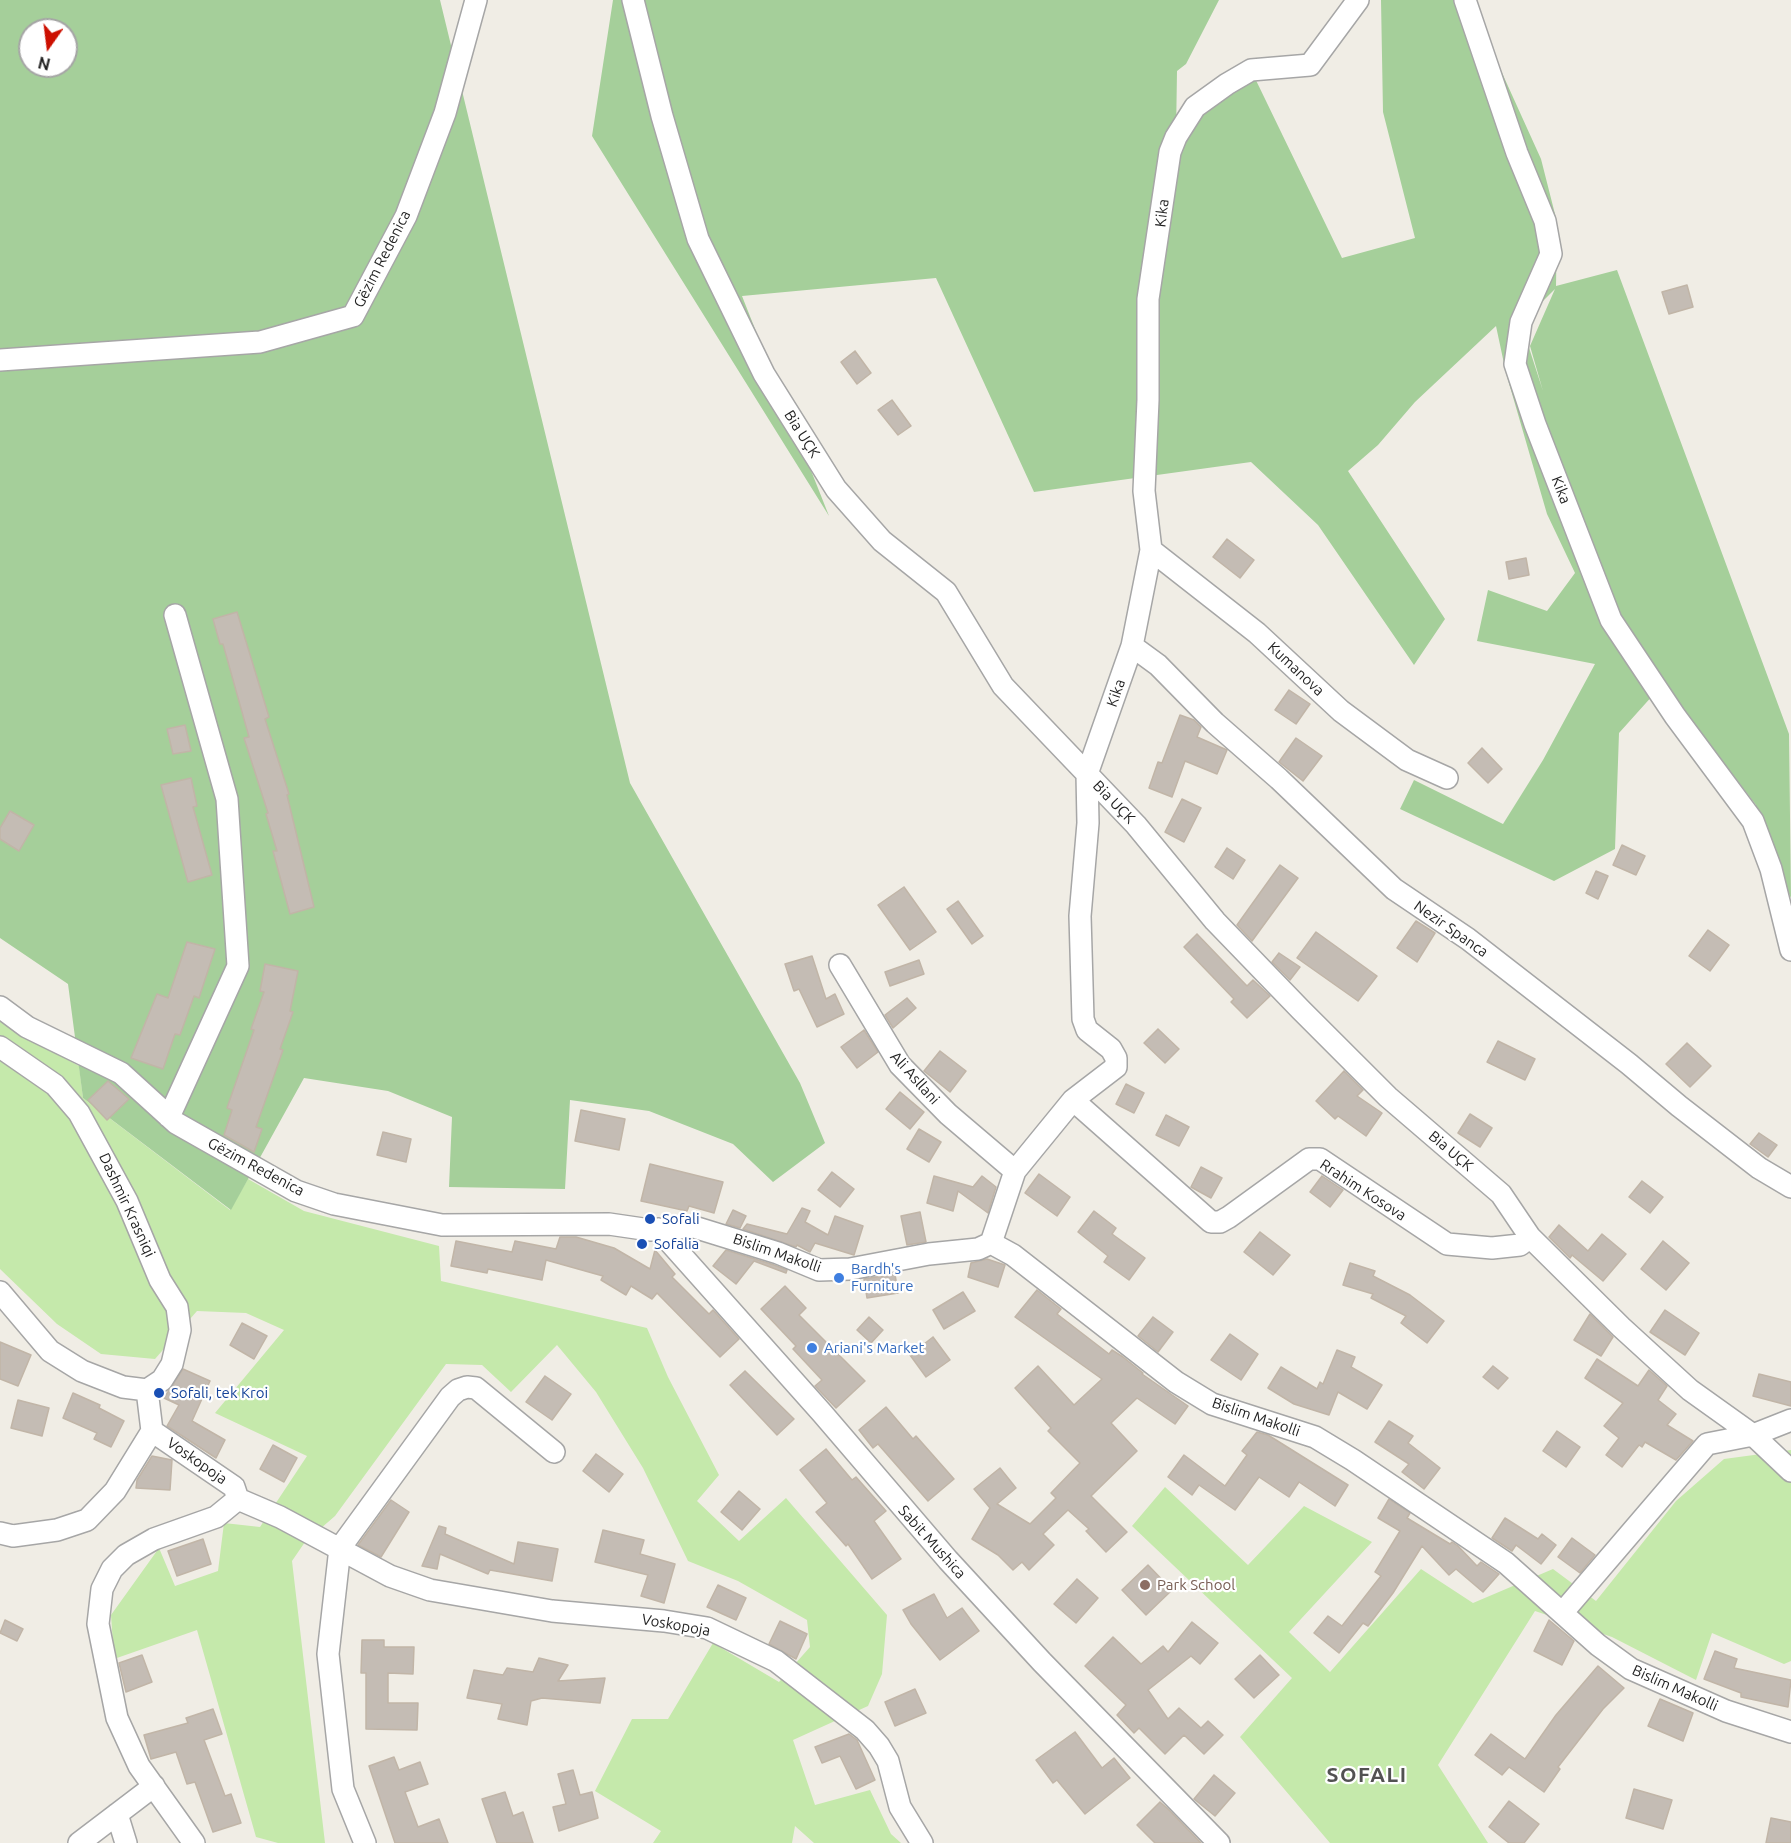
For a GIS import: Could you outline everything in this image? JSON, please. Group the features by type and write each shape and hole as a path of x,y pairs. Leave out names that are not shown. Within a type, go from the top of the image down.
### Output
{"street":[{"name":"Gëzim Redenica","path":"0,360 260,342 353,316 406,216 445,113 476,0"},
{"name":"Bia UÇK","path":"633,0 662,116 698,239 764,374 836,489 882,541 946,592 1003,686 1136,825 1215,921 1301,1011 1388,1098 1501,1194 1530,1238 1690,1390 1753,1435 1791,1471"},
{"name":"Kika","path":"1087,774 1132,646 1151,550 1144,491 1148,400 1148,299 1170,152 1176,137 1196,107 1251,70 1310,65 1358,0"},
{"name":"Kika","path":"1465,0 1517,153 1545,221 1551,254 1521,322 1515,364 1535,424 1611,620 1675,717 1753,821 1771,869 1791,950"},
{"name":"Kumanova","path":"1151,550 1257,633 1341,711 1407,760 1447,778"},
{"path":"169,1117 238,966 227,799 175,615"},
{"name":"Nezir Spanca","path":"1132,646 1158,665 1215,723 1279,779 1394,890 1468,939 1629,1064 1679,1106 1760,1168 1791,1187"},
{"path":"991,1243 1015,1171 1073,1100 1116,1067 1116,1058 1111,1049 1087,1030 1083,1019 1080,916 1088,823 1087,774"},
{"name":"Ali Asllani","path":"840,965 900,1065 948,1114 1015,1171"},
{"name":"Gëzim Redenica","path":"0,1007 27,1027 121,1073 169,1117 253,1168 296,1191 334,1204 442,1224 609,1224 658,1229"},
{"name":"Dashmir Krasniqi","path":"0,1047 55,1085 79,1113 122,1190 148,1245 160,1280 177,1307 180,1330 172,1364 162,1380 147,1390"},
{"name":"Rrahim Kosova","path":"1073,1100 1211,1222 1220,1222 1229,1217 1309,1159 1320,1159 1447,1244 1492,1248 1520,1245 1530,1238"},
{"name":"Bislim Makolli","path":"658,1229 694,1227 778,1253 819,1270 850,1269 929,1254 978,1249 991,1243 1013,1256 1176,1382 1212,1404 1315,1437 1353,1460 1506,1563 1598,1645 1631,1669 1726,1711 1791,1732"},
{"name":"Sabit Mushica","path":"658,1229 822,1413 948,1560 1042,1662 1219,1843"},
{"path":"0,1292 50,1351 82,1371 123,1387 147,1390"},
{"path":"365,1843 343,1789 328,1654 340,1548 450,1397 458,1390 467,1387 476,1388 554,1452"},
{"name":"Voskopoja","path":"147,1390 152,1431 234,1487 238,1499 340,1548 390,1576 430,1590 552,1611 664,1621 707,1628 776,1661 865,1730 888,1761 900,1807 921,1843"},
{"path":"1563,1612 1707,1444 1753,1435 1791,1420"},
{"path":"0,1533 13,1536 57,1530 87,1520 115,1491 152,1431"},
{"path":"194,1843 139,1766 117,1718 98,1624 102,1589 112,1569 126,1555 154,1539 216,1517 238,1499"},
{"path":"80,1843 154,1786"},
{"path":"117,1814 126,1843"}],"green space":[{"path":"0,0 440,0 630,783 800,1083 825,1143 773,1182 733,1144 649,1111 570,1100 565,1189 449,1187 452,1117 388,1091 304,1078 231,1210 83,1098 68,984 0,938"},
{"path":"613,0 1219,0 1186,64 1177,71 1176,136 1251,70 1342,258 1415,238 1383,112 1381,0 1469,0 1541,159 1557,222 1556,286 1617,270 1789,734 1791,898 1753,821 1756,805 1663,684 1619,733 1615,849 1554,881 1400,809 1414,780 1503,824 1543,760 1595,664 1477,641 1488,590 1547,611 1575,573 1547,514 1506,373 1496,326 1415,402 1378,445 1348,471 1445,619 1414,665 1318,525 1251,462 1034,492 936,278 742,296 829,516 592,136","holes":["1555,289 1530,346 1543,391 1521,323"]},
{"path":"0,1021 79,1066 83,1098 230,1210 248,1179 304,1211 439,1246 441,1281 647,1328 668,1377 719,1475 697,1501 739,1541 786,1498 887,1615 882,1674 868,1706 793,1740 815,1805 870,1790 891,1834 901,1843 814,1843 795,1826 792,1843 653,1843 661,1831 595,1791 632,1719 668,1719 713,1643 779,1682 810,1647 807,1620 738,1581 688,1561 643,1468 596,1392 557,1345 511,1392 482,1365 446,1364 335,1516 305,1542 292,1561 325,1843 278,1843 256,1837 197,1630 114,1659 111,1615 159,1548 175,1586 218,1571 224,1523 260,1527 307,1456 215,1413 284,1330 246,1313 197,1311 155,1359 101,1354 57,1324 0,1269"},
{"path":"1791,1450 1791,1661 1784,1664 1712,1633 1696,1680 1612,1637 1535,1611 1438,1765 1488,1843 1330,1843 1240,1737 1292,1678 1132,1526 1165,1487 1248,1565 1304,1506 1372,1542 1289,1632 1330,1672 1421,1569 1473,1603 1553,1569 1596,1601 1676,1501 1724,1459"}],"building":[{"path":"1687,285 1693,307 1669,314 1662,292"},
{"path":"855,351 871,373 857,384 841,362"},
{"path":"892,400 911,426 898,435 878,410"},
{"path":"1227,539 1254,560 1240,578 1213,557"},
{"path":"1526,558 1529,575 1509,579 1506,562"},
{"path":"237,612 269,717 265,719 289,794 287,795 314,907 290,914 273,851 277,851 266,814 268,813 244,738 249,737 223,644 220,644 213,619"},
{"path":"1289,690 1310,704 1296,724 1275,710"},
{"path":"1180,715 1194,720 1201,727 1197,737 1227,750 1217,774 1185,761 1172,797 1149,788 1158,762 1162,763"},
{"path":"185,725 191,751 173,754 167,729"},
{"path":"1296,738 1322,756 1303,781 1279,762"},
{"path":"1482,748 1502,769 1488,783 1468,763"},
{"path":"191,778 197,806 193,807 212,875 188,882 161,785"},
{"path":"1182,799 1201,808 1184,842 1165,832"},
{"path":"10,811 34,825 19,851 0,839 0,828"},
{"path":"1622,845 1645,856 1636,875 1613,865"},
{"path":"1227,848 1245,860 1233,879 1215,867"},
{"path":"1280,865 1298,878 1252,941 1237,925"},
{"path":"1596,871 1608,876 1598,899 1586,893"},
{"path":"904,887 936,932 910,950 878,905"},
{"path":"958,901 983,936 972,944 947,909"},
{"path":"1416,921 1435,933 1417,962 1397,948"},
{"path":"1708,930 1729,945 1710,971 1689,956"},
{"path":"1316,932 1377,976 1358,1001 1297,958"},
{"path":"1197,934 1247,986 1253,980 1270,996 1247,1018 1231,1002 1234,999 1184,947"},
{"path":"187,942 215,949 199,998 194,996 180,1035 175,1034 163,1069 131,1058 157,994 168,998"},
{"path":"1279,953 1300,967 1290,980 1272,962"},
{"path":"812,956 826,999 835,994 844,1014 817,1027 799,989 794,991 785,964"},
{"path":"919,960 924,974 890,986 885,972"},
{"path":"265,964 298,971 290,1011 293,1012 280,1049 283,1050 256,1127 262,1129 254,1152 224,1135 232,1110 227,1108 254,1030 251,1029 264,992 260,991"},
{"path":"907,998 916,1008 893,1028 885,1015"},
{"path":"1158,1029 1179,1049 1165,1063 1144,1043"},
{"path":"864,1030 878,1052 857,1068 841,1047"},
{"path":"1498,1041 1535,1059 1525,1080 1487,1062"},
{"path":"1687,1043 1711,1066 1690,1087 1666,1064"},
{"path":"940,1051 966,1071 950,1092 924,1071"},
{"path":"1344,1071 1363,1090 1357,1096 1382,1113 1366,1136 1338,1116 1335,1119 1316,1101"},
{"path":"108,1081 129,1099 107,1120 88,1100"},
{"path":"1126,1084 1144,1093 1134,1113 1116,1104"},
{"path":"900,1092 924,1112 910,1129 886,1109"},
{"path":"581,1110 625,1119 619,1150 575,1141"},
{"path":"1470,1114 1492,1128 1480,1147 1458,1133"},
{"path":"1166,1115 1189,1127 1179,1146 1156,1135"},
{"path":"919,1129 941,1142 929,1162 907,1149"},
{"path":"383,1132 411,1139 406,1162 377,1155"},
{"path":"1759,1133 1777,1145 1768,1157 1750,1144"},
{"path":"650,1164 723,1182 714,1213 689,1206 687,1211 641,1201"},
{"path":"1201,1167 1222,1178 1211,1198 1191,1187"},
{"path":"832,1172 854,1189 840,1207 818,1190"},
{"path":"1039,1174 1070,1197 1057,1216 1025,1193"},
{"path":"934,1176 973,1187 982,1176 996,1187 988,1213 958,1191 953,1211 927,1203"},
{"path":"1322,1176 1343,1190 1330,1207 1310,1192"},
{"path":"1642,1181 1663,1197 1650,1213 1629,1197"},
{"path":"802,1208 810,1211 805,1222 828,1235 835,1216 863,1226 854,1255 815,1243 810,1252 797,1245 796,1247 743,1229 747,1224 787,1234"},
{"path":"733,1210 746,1216 740,1228 726,1224"},
{"path":"1094,1211 1116,1228 1112,1234 1145,1258 1129,1280 1104,1262 1108,1256 1078,1232"},
{"path":"920,1212 926,1242 907,1245 901,1216"},
{"path":"1559,1225 1588,1251 1602,1234 1626,1254 1603,1281 1572,1255 1570,1258 1549,1237"},
{"path":"1260,1232 1290,1255 1273,1275 1244,1252"},
{"path":"560,1237 576,1237 614,1248 650,1269 655,1250 675,1274 672,1277 709,1314 713,1310 739,1339 720,1357 657,1293 652,1299 631,1286 626,1295 601,1280 603,1276 546,1260 542,1280 488,1269 487,1273 451,1266 456,1241 512,1252 515,1241 556,1249"},
{"path":"1663,1241 1689,1263 1666,1290 1641,1269"},
{"path":"726,1250 774,1265 787,1270 786,1273 754,1261 736,1284 713,1266"},
{"path":"987,1259 1005,1265 998,1287 968,1277 971,1263"},
{"path":"1350,1263 1375,1271 1373,1276 1410,1295 1444,1321 1427,1343 1401,1323 1406,1316 1371,1298 1373,1294 1343,1285"},
{"path":"895,1274 898,1293 867,1298 864,1279"},
{"path":"785,1286 806,1308 799,1315 865,1381 836,1408 815,1386 822,1380 793,1349 796,1346 761,1309"},
{"path":"1037,1290 1061,1309 1057,1314 1109,1354 1112,1350 1123,1357 1142,1374 1188,1406 1175,1424 1137,1398 1111,1423 1137,1451 1091,1496 1127,1532 1106,1552 1086,1531 1089,1529 1068,1510 1043,1534 1054,1545 1029,1570 1022,1562 1013,1570 998,1555 972,1539 990,1508 974,1489 1000,1468 1016,1488 997,1504 1030,1524 1056,1498 1051,1493 1080,1463 1048,1431 1051,1428 1015,1388 1038,1366 1074,1405 1102,1379 1015,1317"},
{"path":"963,1292 975,1311 944,1329 933,1310"},
{"path":"1665,1310 1699,1333 1685,1355 1650,1332"},
{"path":"1590,1314 1613,1337 1601,1356 1574,1340"},
{"path":"869,1317 883,1330 871,1343 857,1330"},
{"path":"1153,1317 1173,1332 1158,1352 1138,1336"},
{"path":"242,1323 267,1336 254,1359 230,1345"},
{"path":"1230,1334 1258,1354 1241,1380 1211,1360"},
{"path":"933,1337 950,1360 926,1377 910,1355"},
{"path":"0,1342 31,1355 18,1386 0,1379"},
{"path":"1337,1350 1355,1357 1351,1367 1382,1385 1367,1409 1338,1392 1329,1415 1294,1404 1268,1388 1281,1367 1317,1389 1320,1382 1323,1384"},
{"path":"1597,1359 1638,1386 1649,1370 1667,1386 1658,1400 1676,1414 1667,1425 1693,1441 1676,1460 1645,1442 1642,1447 1639,1445 1622,1467 1606,1455 1619,1438 1604,1426 1623,1403 1585,1378"},
{"path":"1493,1366 1508,1378 1498,1389 1483,1377"},
{"path":"183,1369 210,1381 192,1421 225,1440 216,1458 167,1426 179,1405 164,1398"},
{"path":"745,1371 794,1419 777,1435 730,1385"},
{"path":"1759,1374 1791,1382 1791,1406 1753,1396"},
{"path":"545,1376 571,1394 552,1420 526,1402"},
{"path":"73,1393 100,1405 99,1408 124,1421 111,1447 94,1439 97,1433 63,1418"},
{"path":"18,1400 49,1408 42,1436 11,1428"},
{"path":"886,1407 913,1439 916,1436 954,1479 928,1501 878,1444 873,1448 859,1430"},
{"path":"1389,1421 1413,1436 1408,1443 1440,1468 1424,1489 1402,1472 1409,1464 1375,1442"},
{"path":"1557,1431 1580,1447 1566,1467 1543,1451"},
{"path":"1257,1432 1268,1435 1348,1485 1335,1506 1299,1482 1289,1497 1259,1477 1235,1510 1199,1485 1192,1495 1168,1477 1184,1455 1225,1486 1247,1455 1242,1451"},
{"path":"273,1445 297,1458 284,1482 260,1469"},
{"path":"826,1449 852,1480 856,1477 886,1511 874,1521 901,1559 872,1579 848,1544 846,1546 816,1512 827,1503 800,1470"},
{"path":"596,1454 623,1474 609,1492 583,1471"},
{"path":"152,1456 172,1460 170,1490 136,1488 137,1480"},
{"path":"739,1491 760,1509 742,1530 721,1512"},
{"path":"1389,1499 1410,1513 1407,1518 1450,1544 1452,1542 1458,1546 1477,1566 1481,1562 1499,1574 1483,1592 1456,1569 1449,1575 1422,1546 1393,1593 1368,1626 1363,1623 1339,1653 1314,1633 1328,1616 1342,1626 1381,1576 1375,1572 1400,1531 1378,1518"},
{"path":"391,1500 409,1512 381,1557 358,1545"},
{"path":"1505,1518 1538,1539 1542,1534 1556,1545 1541,1564 1516,1545 1512,1551 1492,1538"},
{"path":"439,1526 446,1528 445,1534 514,1564 518,1542 558,1549 552,1581 490,1570 488,1574 440,1554 437,1569 422,1566"},
{"path":"603,1530 644,1540 640,1554 675,1564 664,1603 641,1596 648,1575 595,1562"},
{"path":"1572,1538 1595,1555 1580,1573 1558,1557"},
{"path":"203,1539 211,1564 177,1576 168,1551"},
{"path":"1148,1565 1172,1590 1146,1615 1122,1590"},
{"path":"1077,1579 1098,1598 1076,1623 1054,1604"},
{"path":"718,1585 746,1598 736,1620 707,1607"},
{"path":"934,1594 947,1618 962,1608 979,1631 940,1660 911,1624 903,1610"},
{"path":"5,1620 23,1629 17,1641 0,1633"},
{"path":"1549,1620 1574,1641 1562,1665 1534,1651"},
{"path":"780,1621 807,1634 796,1659 769,1644"},
{"path":"1192,1622 1218,1643 1200,1664 1191,1656 1148,1690 1168,1719 1179,1708 1201,1728 1208,1721 1223,1735 1204,1754 1184,1735 1165,1754 1139,1728 1134,1733 1117,1715 1126,1705 1085,1666 1113,1637 1141,1664 1163,1646 1168,1652"},
{"path":"362,1640 384,1640 384,1647 414,1647 413,1674 388,1673 388,1703 418,1703 417,1730 366,1729 366,1673 361,1673"},
{"path":"1715,1651 1737,1659 1734,1668 1791,1680 1788,1707 1741,1697 1741,1693 1704,1679"},
{"path":"142,1655 152,1682 126,1692 119,1663"},
{"path":"1260,1655 1279,1675 1254,1698 1235,1679"},
{"path":"539,1658 568,1665 558,1681 605,1678 600,1703 542,1698 531,1701 527,1725 498,1719 502,1704 467,1698 474,1670 503,1675 507,1668 533,1672"},
{"path":"1598,1666 1624,1688 1603,1709 1558,1767 1560,1769 1544,1792 1509,1767 1502,1775 1475,1755 1491,1734 1525,1759 1556,1715"},
{"path":"915,1689 926,1713 895,1726 885,1702"},
{"path":"1660,1699 1693,1713 1683,1741 1648,1726"},
{"path":"213,1709 222,1734 204,1740 225,1796 231,1794 241,1823 213,1832 195,1782 187,1784 176,1752 151,1759 144,1735 188,1723 186,1718"},
{"path":"1075,1732 1102,1768 1114,1758 1130,1778 1085,1814 1057,1780 1053,1783 1036,1760"},
{"path":"849,1734 857,1740 875,1780 856,1789 840,1756 822,1763 815,1747"},
{"path":"394,1757 399,1770 420,1762 428,1784 405,1792 418,1827 439,1819 448,1843 395,1843 369,1766"},
{"path":"573,1770 580,1795 592,1792 598,1818 559,1831 553,1807 566,1804 558,1774"},
{"path":"1214,1775 1235,1793 1215,1816 1194,1799"},
{"path":"1634,1789 1672,1800 1663,1829 1626,1818"},
{"path":"505,1792 513,1816 523,1812 533,1843 497,1843 482,1799"},
{"path":"1509,1801 1539,1824 1524,1843 1509,1843 1489,1827"},
{"path":"1160,1802 1201,1843 1155,1843 1137,1825"},
{"path":"1771,1818 1791,1822 1791,1843 1766,1843"}],"place":[{"name":"Sofali","path":"650,1219"},
{"name":"Sofalia","path":"642,1244"},
{"name":"Bardh's Furniture","path":"839,1278"},
{"name":"Ariani's Market","path":"812,1348"},
{"name":"Sofali, tek Kroi","path":"159,1393"},
{"name":"Park School","path":"1145,1585"}],"district":[{"name":"SOFALI","path":"1367,1775"}]}
